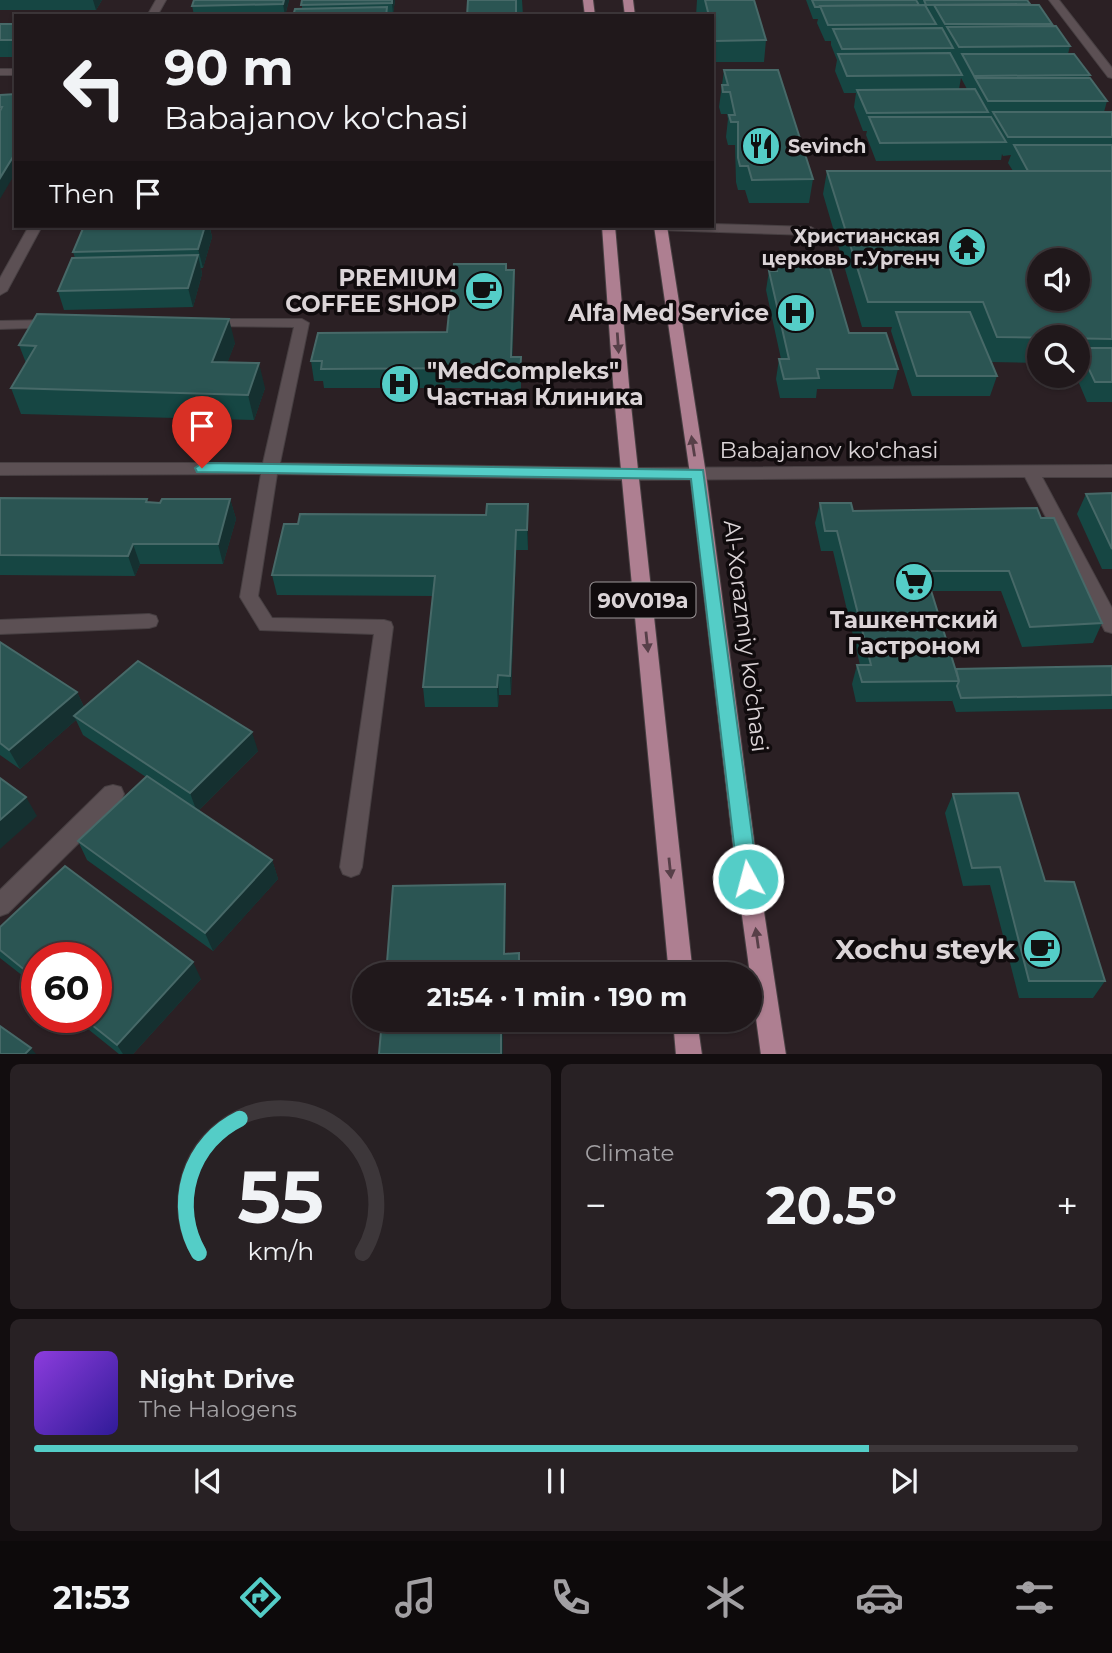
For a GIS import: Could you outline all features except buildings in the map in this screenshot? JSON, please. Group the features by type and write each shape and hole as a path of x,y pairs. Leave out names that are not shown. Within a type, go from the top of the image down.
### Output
{"main road":[{"name":"90V019a","path":"608,228 622,396 680,962"},
{"name":"Al-Xorazmiy ko’chasi","path":"660,228 698,474 748,879 774,1054"},
{"path":"686,1032 689,1054"}],"street":[{"path":"1054,0 1112,75"},
{"path":"0,291 34,228"},
{"path":"710,228 811,232"},
{"path":"192,323 302,323 270,469 249,597 267,625 384,627 351,867"},
{"path":"0,325 69,324"},
{"name":"Babajanov ko'chasi","path":"0,469 270,469 632,474 1112,471"},
{"path":"1031,472 1112,626"},
{"path":"0,626 149,621"},
{"path":"0,905 113,794"}],"place":[{"name":"Sevinch","path":"761,146"},
{"name":"Христианская церковь г.Ургенч","path":"967,247"},
{"name":"PREMIUM COFFEE SHOP","path":"484,291"},
{"name":"Alfa Med Service","path":"796,313"},
{"name":"\"MedCompleks\" Частная Клиника","path":"400,384"},
{"name":"Ташкентский Гастроном","path":"914,582"},
{"name":"Xochu steyk","path":"1042,949"}],"route":[{"path":"202,468 698,474 748,879"}]}
